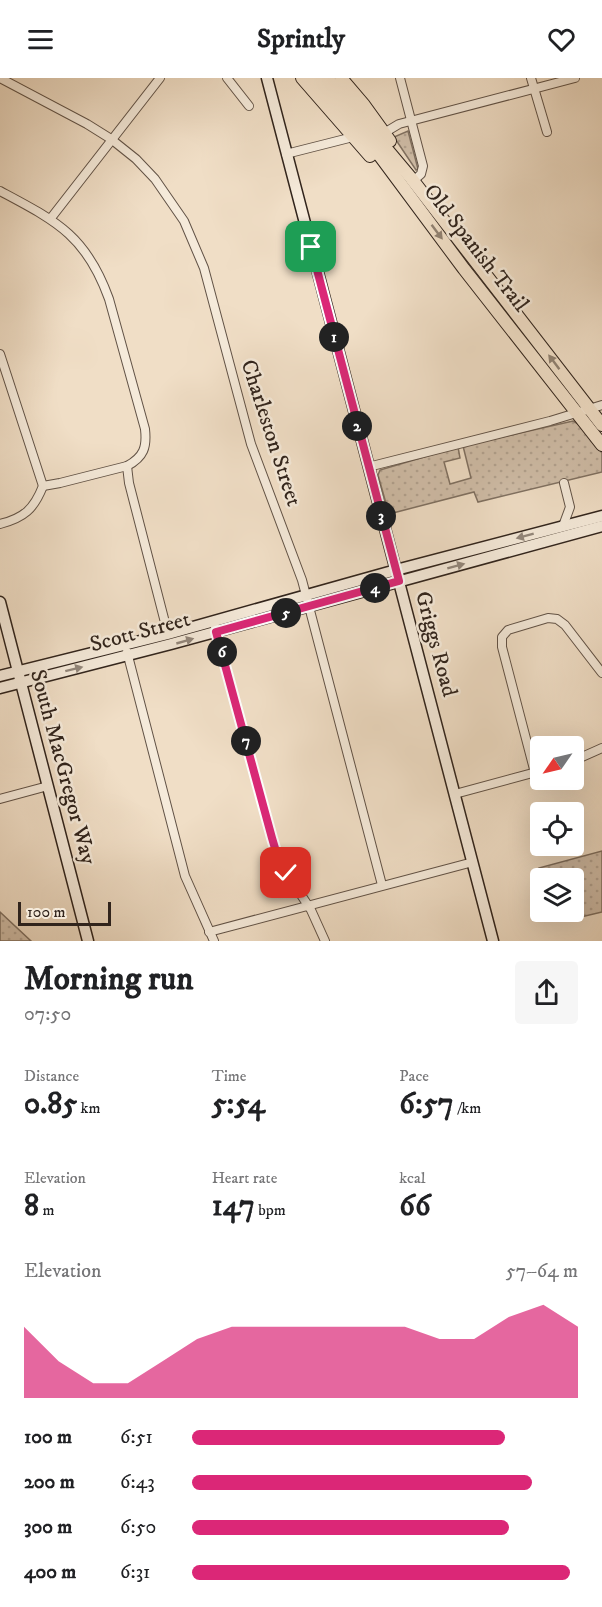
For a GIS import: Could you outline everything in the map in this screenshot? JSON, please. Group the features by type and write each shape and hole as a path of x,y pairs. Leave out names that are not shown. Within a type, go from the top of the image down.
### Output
{"main road":[{"name":"Griggs Road","path":"267,78 494,941"},
{"path":"302,78 376,163 407,183"},
{"name":"Old Spanish Trail","path":"314,78 480,268 596,407 602,425"},
{"name":"Old Spanish Trail","path":"327,78 407,183 470,276 602,446"},
{"path":"341,78 384,133 407,183"},
{"path":"470,276 480,268"},
{"path":"525,347 537,339"},
{"name":"Scott Street","path":"0,688 19,677 215,626 306,595 398,575 564,531 602,516"},
{"name":"Scott Street","path":"564,531 602,526"},
{"name":"Scott Street","path":"127,650 168,633 308,607 398,575"},
{"name":"South MacGregor Way","path":"0,602 88,941"},
{"name":"Scott Street","path":"0,676 19,677"}],"street":[{"name":"Charleston Street","path":"0,78 87,124 136,159 155,179 184,221 197,247 251,444 288,539 306,595 382,885"},
{"path":"51,218 160,78"},
{"path":"227,78 249,106"},
{"path":"400,78 423,170 407,183"},
{"path":"531,78 547,132"},
{"path":"384,133 393,126 575,78"},
{"path":"286,154 354,137"},
{"path":"0,190 51,218 77,240 90,257 102,279 145,429 144,453 128,466 43,486"},
{"path":"0,354 43,486 31,510 12,521 0,524"},
{"path":"368,466 550,421 596,407"},
{"path":"128,466 129,483 168,633"},
{"path":"564,483 570,507 564,531"},
{"path":"530,747 502,647 502,638 508,630 548,618 557,619 565,625 602,673"},
{"path":"215,626 277,855 286,873 309,905 325,941"},
{"path":"127,650 185,876 214,941"},
{"path":"584,756 602,748"},
{"path":"455,794 530,774"},
{"path":"0,799 48,786"},
{"path":"209,932 473,862"}],"shaded area":[{"path":"408,131 418,169 416,170 394,137"},
{"path":"573,421 580,425 602,453 602,472 478,502 474,492 389,514 378,475 380,470 458,447 460,458 444,462 450,484 471,478 463,446"},
{"path":"602,851 602,912 584,916 584,868 539,868"},
{"path":"0,912 31,941 0,941"}],"route":[{"path":"286,873 272,838 216,632 399,581 311,247"}]}
